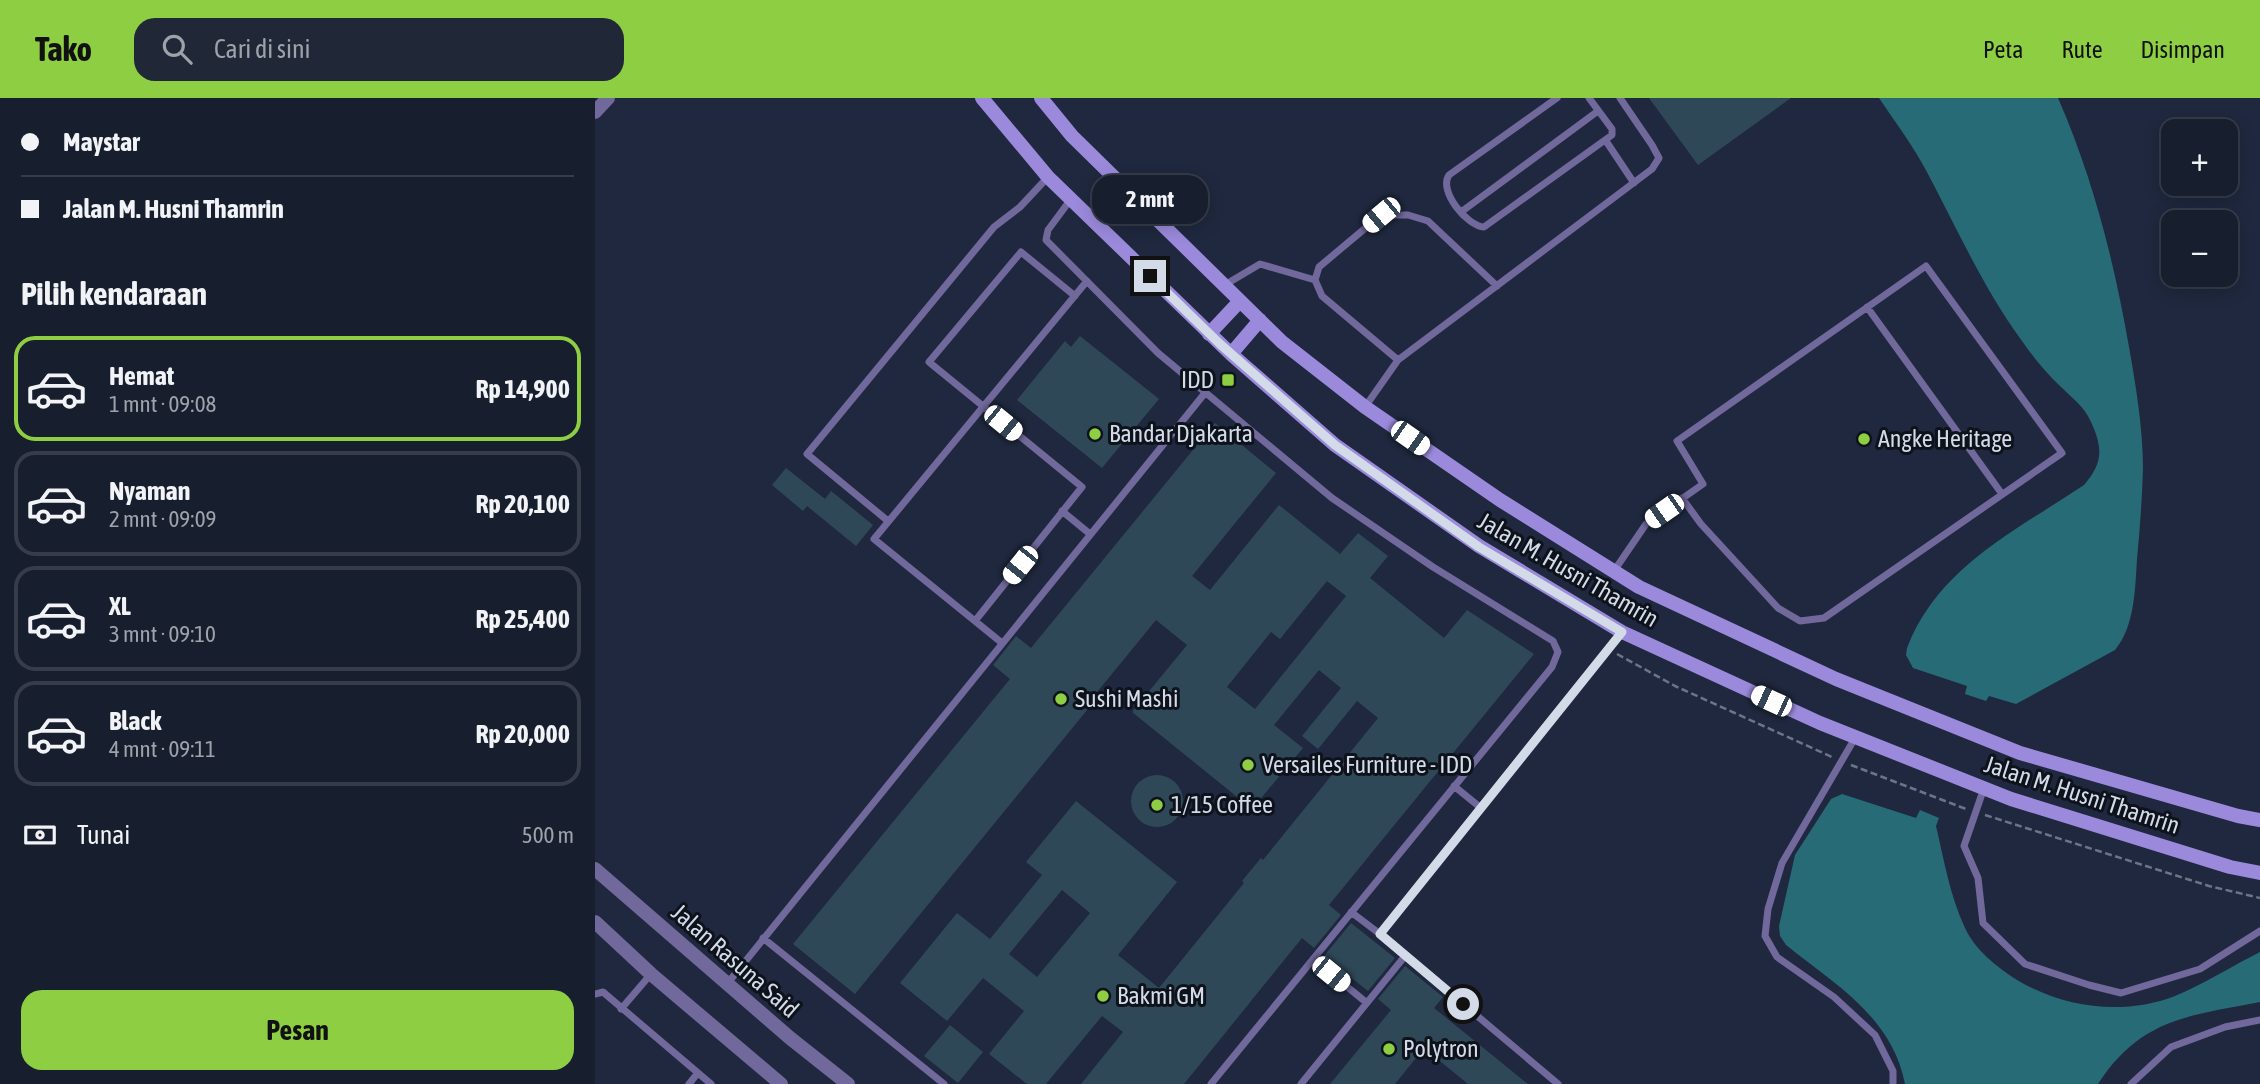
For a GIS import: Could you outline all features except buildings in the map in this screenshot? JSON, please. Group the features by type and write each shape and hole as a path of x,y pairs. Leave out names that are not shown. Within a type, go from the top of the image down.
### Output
{"main road":[{"name":"Jalan M. Husni Thamrin","path":"982,98 1048,177 1231,354 1346,453 1479,547 1622,632 1856,737 2011,799 2230,867 2260,873"},
{"name":"Jalan M. Husni Thamrin","path":"1041,98 1072,136 1282,342 1365,407 1500,500 1639,587 1836,680 2020,753 2260,820"},
{"path":"1209,334 1239,302"},
{"path":"1231,354 1259,320"}],"street":[{"path":"595,112 608,98"},
{"name":"Jalan Rasuna Said","path":"595,869 727,984 848,1084"},
{"path":"595,922 652,975 781,1084"}],"lane":[{"path":"1557,98 1448,175 1445,189 1472,224 1484,227 1612,135 1612,129 1589,98"},
{"path":"1365,407 1398,360 1652,169 1659,158 1620,98"},
{"path":"1461,212 1598,111"},
{"path":"1606,141 1634,183"},
{"path":"888,522 807,454 994,227 1020,207 1048,177"},
{"path":"1071,199 1048,230 1046,240 1158,353 1332,498 1433,567 1553,641 1557,652 1552,667 1211,1084"},
{"path":"1398,360 1322,296 1315,280 1319,267 1381,215 1408,215 1428,221 1497,286"},
{"path":"975,621 1082,487 929,362 1021,252 1075,296"},
{"path":"1223,286 1260,264 1315,280"},
{"path":"1614,571 1646,524 1682,498 1703,484 1677,442 1926,266 2062,453 1824,618 1800,621 1778,608 1701,524 1682,498"},
{"path":"1002,643 874,539 1087,281"},
{"path":"1867,307 2002,495"},
{"path":"727,984 1205,393"},
{"path":"1062,512 1090,534"},
{"path":"1380,934 1622,632"},
{"path":"1856,737 1782,863 1768,909 1765,936 1777,957 1834,997 1875,1035 1893,1072 1893,1084"},
{"path":"1454,786 1481,808"},
{"path":"1984,788 1964,846 1978,878 1983,923 2025,964 2122,993 2200,969 2260,931"},
{"path":"1352,912 1558,1084"},
{"path":"763,938 944,1084"},
{"path":"1301,1084 1405,956"},
{"path":"1313,960 1367,1003"},
{"path":"621,1009 652,975"},
{"path":"595,994 603,992 711,1084"},
{"path":"2130,1084 2171,1047 2224,1027 2260,1020"},
{"path":"689,1084 697,1073"}],"path":[{"path":"1609,649 1675,687 1841,761 1975,812 2197,882 2260,898"}],"shaded area":[{"path":"1879,98 2058,98 2092,189 2117,283 2137,392 2143,454 2140,525 2130,619 2115,650 2016,704 1989,696 1986,701 1965,694 1967,686 1913,668 1906,655 1907,648 1938,595 1959,573 2007,535 2084,485 2098,462 2098,440 2085,411 2040,365 1995,301 1923,164"},
{"path":"1842,794 1916,818 1920,810 1939,818 1936,826 1948,878 1969,936 1994,964 2035,990 2074,1003 2135,1006 2175,996 2260,952 2260,1002 2189,1017 2149,1033 2131,1045 2114,1062 2098,1084 1905,1084 1898,1060 1875,1021 1842,989 1786,945 1780,936 1779,926 1795,855 1831,799"}],"place":[{"name":"IDD","path":"1228,380"},
{"name":"Bandar Djakarta","path":"1095,434"},
{"name":"Angke Heritage","path":"1864,439"},
{"name":"Sushi Mashi","path":"1061,699"},
{"name":"Versailes Furniture - IDD","path":"1248,765"},
{"name":"1/15 Coffee","path":"1157,805"},
{"name":"Bakmi GM","path":"1103,996"},
{"name":"Polytron","path":"1389,1049"}],"route":[{"path":"1150,276 1220,344 1335,445 1479,547 1622,632 1380,934 1463,1004"}]}
